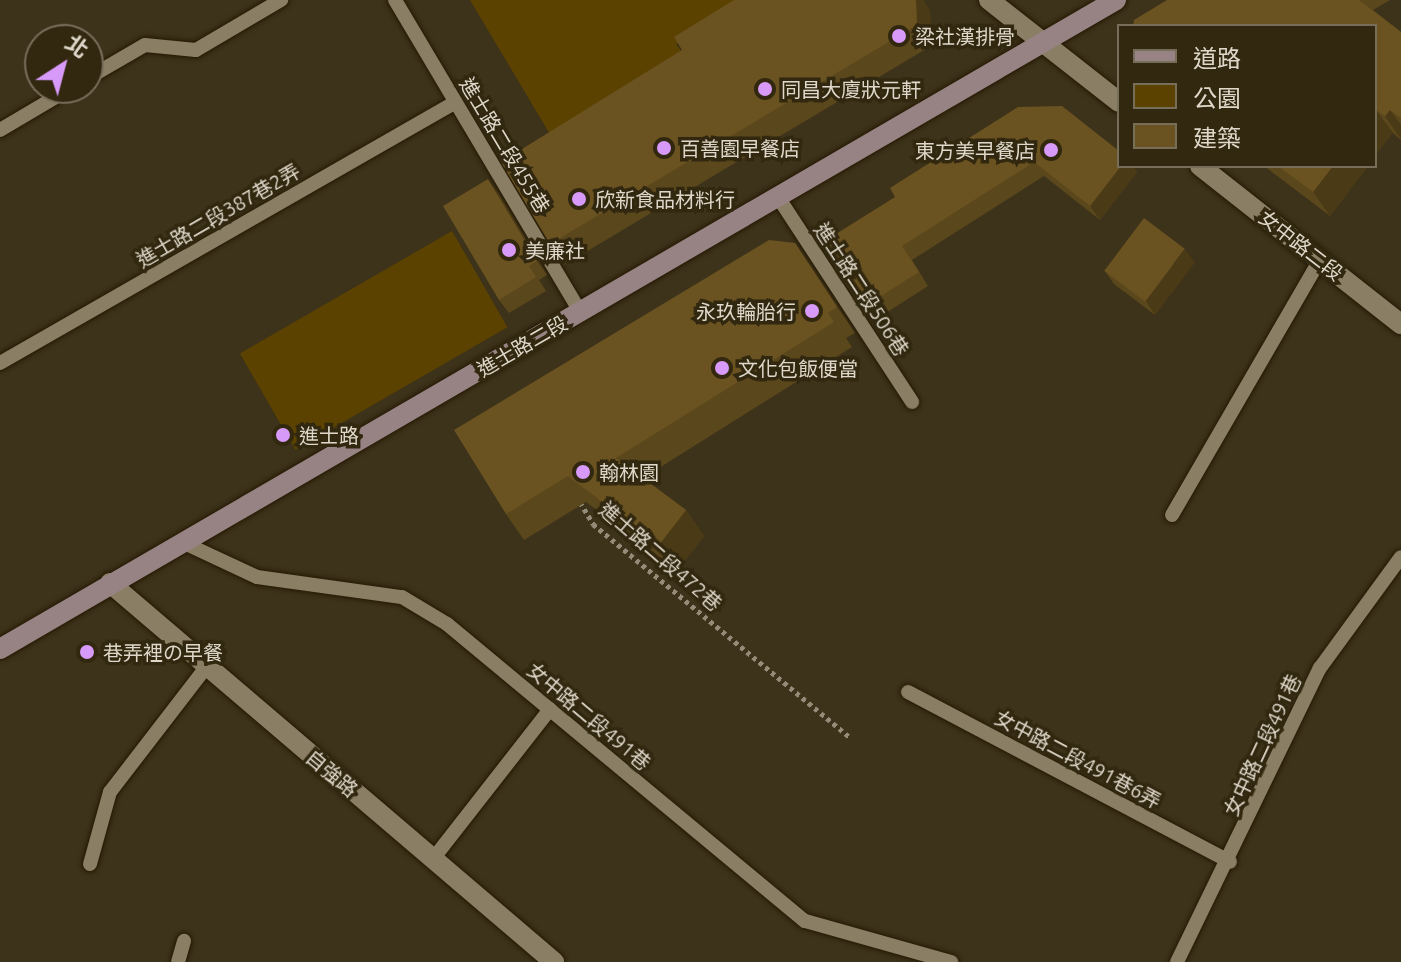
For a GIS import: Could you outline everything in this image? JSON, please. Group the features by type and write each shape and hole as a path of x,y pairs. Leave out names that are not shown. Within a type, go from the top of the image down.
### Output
{"street":[{"path":"989,0 1117,100"},
{"name":"進士路二段","path":"0,649 1116,0"},
{"name":"女中路二段","path":"1203,168 1401,324"},
{"name":"自強路","path":"110,583 554,962"}],"lane":[{"path":"104,69 145,45 196,50 281,0"},
{"name":"進士路二段455巷","path":"395,0 580,311"},
{"name":"進士路二段387巷2弄","path":"0,363 456,102"},
{"path":"0,130 44,104"},
{"name":"進士路二段506巷","path":"778,197 912,402"},
{"path":"1172,515 1320,260"},
{"name":"女中路二段491巷","path":"182,542 257,577 402,597 447,624 805,921 951,962"},
{"name":"女中路二段491巷","path":"1177,962 1230,862 1320,668 1401,557"},
{"path":"90,864 110,792 207,666"},
{"name":"女中路二段491巷6弄","path":"908,692 1230,862"},
{"path":"433,859 550,709"},
{"path":"178,962 184,941"}],"path":[{"name":"進士路二段472巷","path":"576,497 593,524 850,737"}],"green space":[{"path":"470,0 763,0 676,44 695,69 554,141"},
{"path":"452,231 508,327 295,450 240,354"}],"building":[{"path":"734,0 916,0 917,25 550,244 501,162 682,50 674,37"},
{"path":"1167,0 1359,0 1401,32 1401,118 1390,110 1385,116 1377,111 1377,24 1133,24 1134,20"},
{"path":"1062,106 1117,149 1117,168 1119,168 1090,206 1034,162 902,246 919,272 862,308 820,244 895,197 890,188 1018,107"},
{"path":"1281,168 1331,168 1313,192"},
{"path":"488,179 537,261 529,266 536,277 499,300 443,206"},
{"path":"1144,218 1185,249 1145,301 1104,271"},
{"path":"769,240 795,243 837,307 828,313 834,322 616,458 686,510 659,545 568,476 506,514 454,430"}],"place":[{"name":"梁社漢排骨","path":"899,36"},
{"name":"同昌大廈狀元軒","path":"765,89"},
{"name":"百善園早餐店","path":"664,148"},
{"name":"東方美早餐店","path":"1051,150"},
{"name":"欣新食品材料行","path":"579,199"},
{"name":"美廉社","path":"509,250"},
{"name":"永玖輪胎行","path":"812,311"},
{"name":"文化包飯便當","path":"722,368"},
{"name":"進士路","path":"283,435"},
{"name":"翰林園","path":"583,472"},
{"name":"巷弄裡の早餐","path":"87,652"}]}
